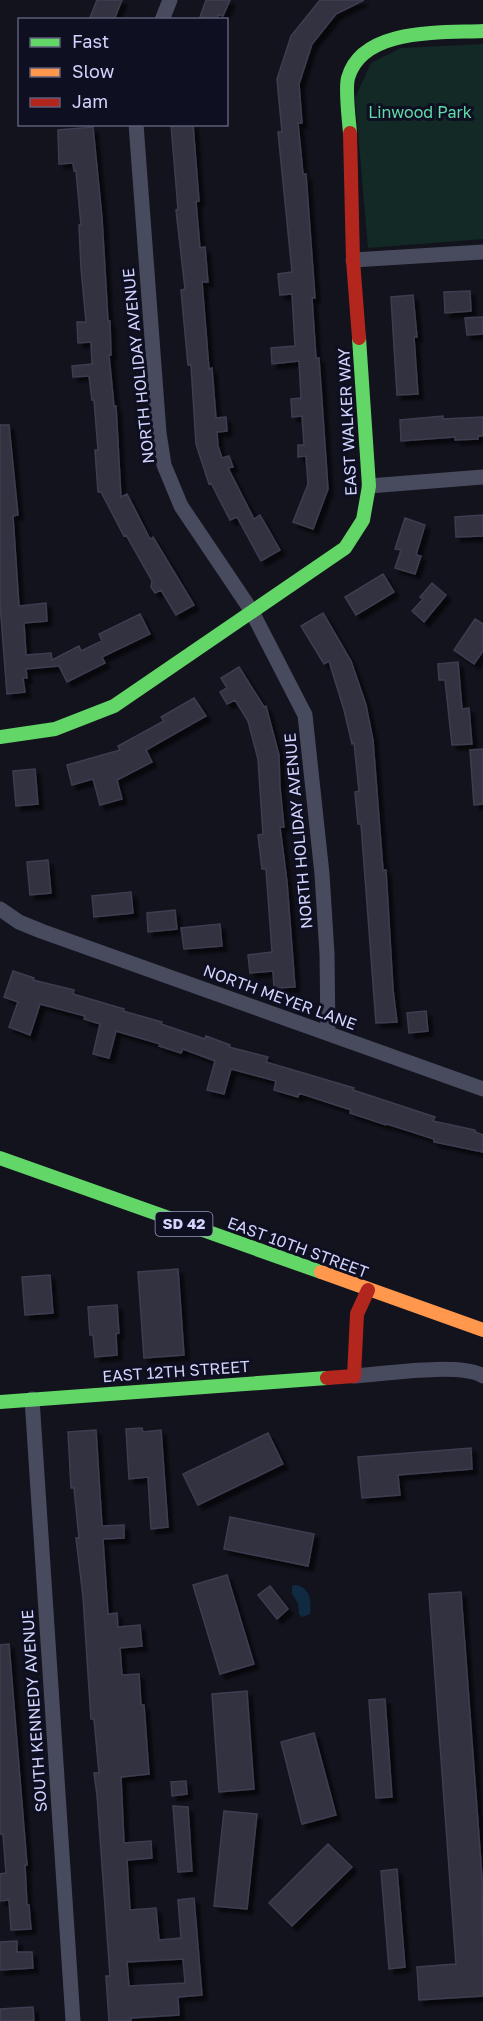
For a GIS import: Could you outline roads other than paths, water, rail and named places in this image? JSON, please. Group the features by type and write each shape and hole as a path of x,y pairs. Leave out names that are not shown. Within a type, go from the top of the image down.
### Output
{"street":[{"path":"163,18 170,0"},
{"name":"EAST WALKER WAY","path":"0,736 55,729 114,706 251,610 345,548 359,531 367,511 369,486 353,260 348,79 354,67 375,45 392,39 483,31"},
{"name":"NORTH HOLIDAY AVENUE","path":"136,126 159,433 164,465 181,506 251,610 304,715 322,874 327,954 328,1033"},
{"path":"353,260 483,252"},
{"path":"369,486 483,477"},
{"name":"NORTH MEYER LANE","path":"0,909 19,922 41,931 483,1089"},
{"name":"EAST 10TH STREET","path":"0,1158 483,1330"},
{"path":"354,1376 357,1314 368,1290"},
{"name":"EAST 12TH STREET","path":"0,1402 457,1368 483,1376"},
{"name":"SOUTH KENNEDY AVENUE","path":"32,1400 73,2021"}],"water":[{"path":"295,1585 307,1592 311,1604 310,1614 302,1617 299,1614 298,1603 292,1594 292,1586"}],"park label":[{"name":"Linwood Park","path":"420,112"}]}
